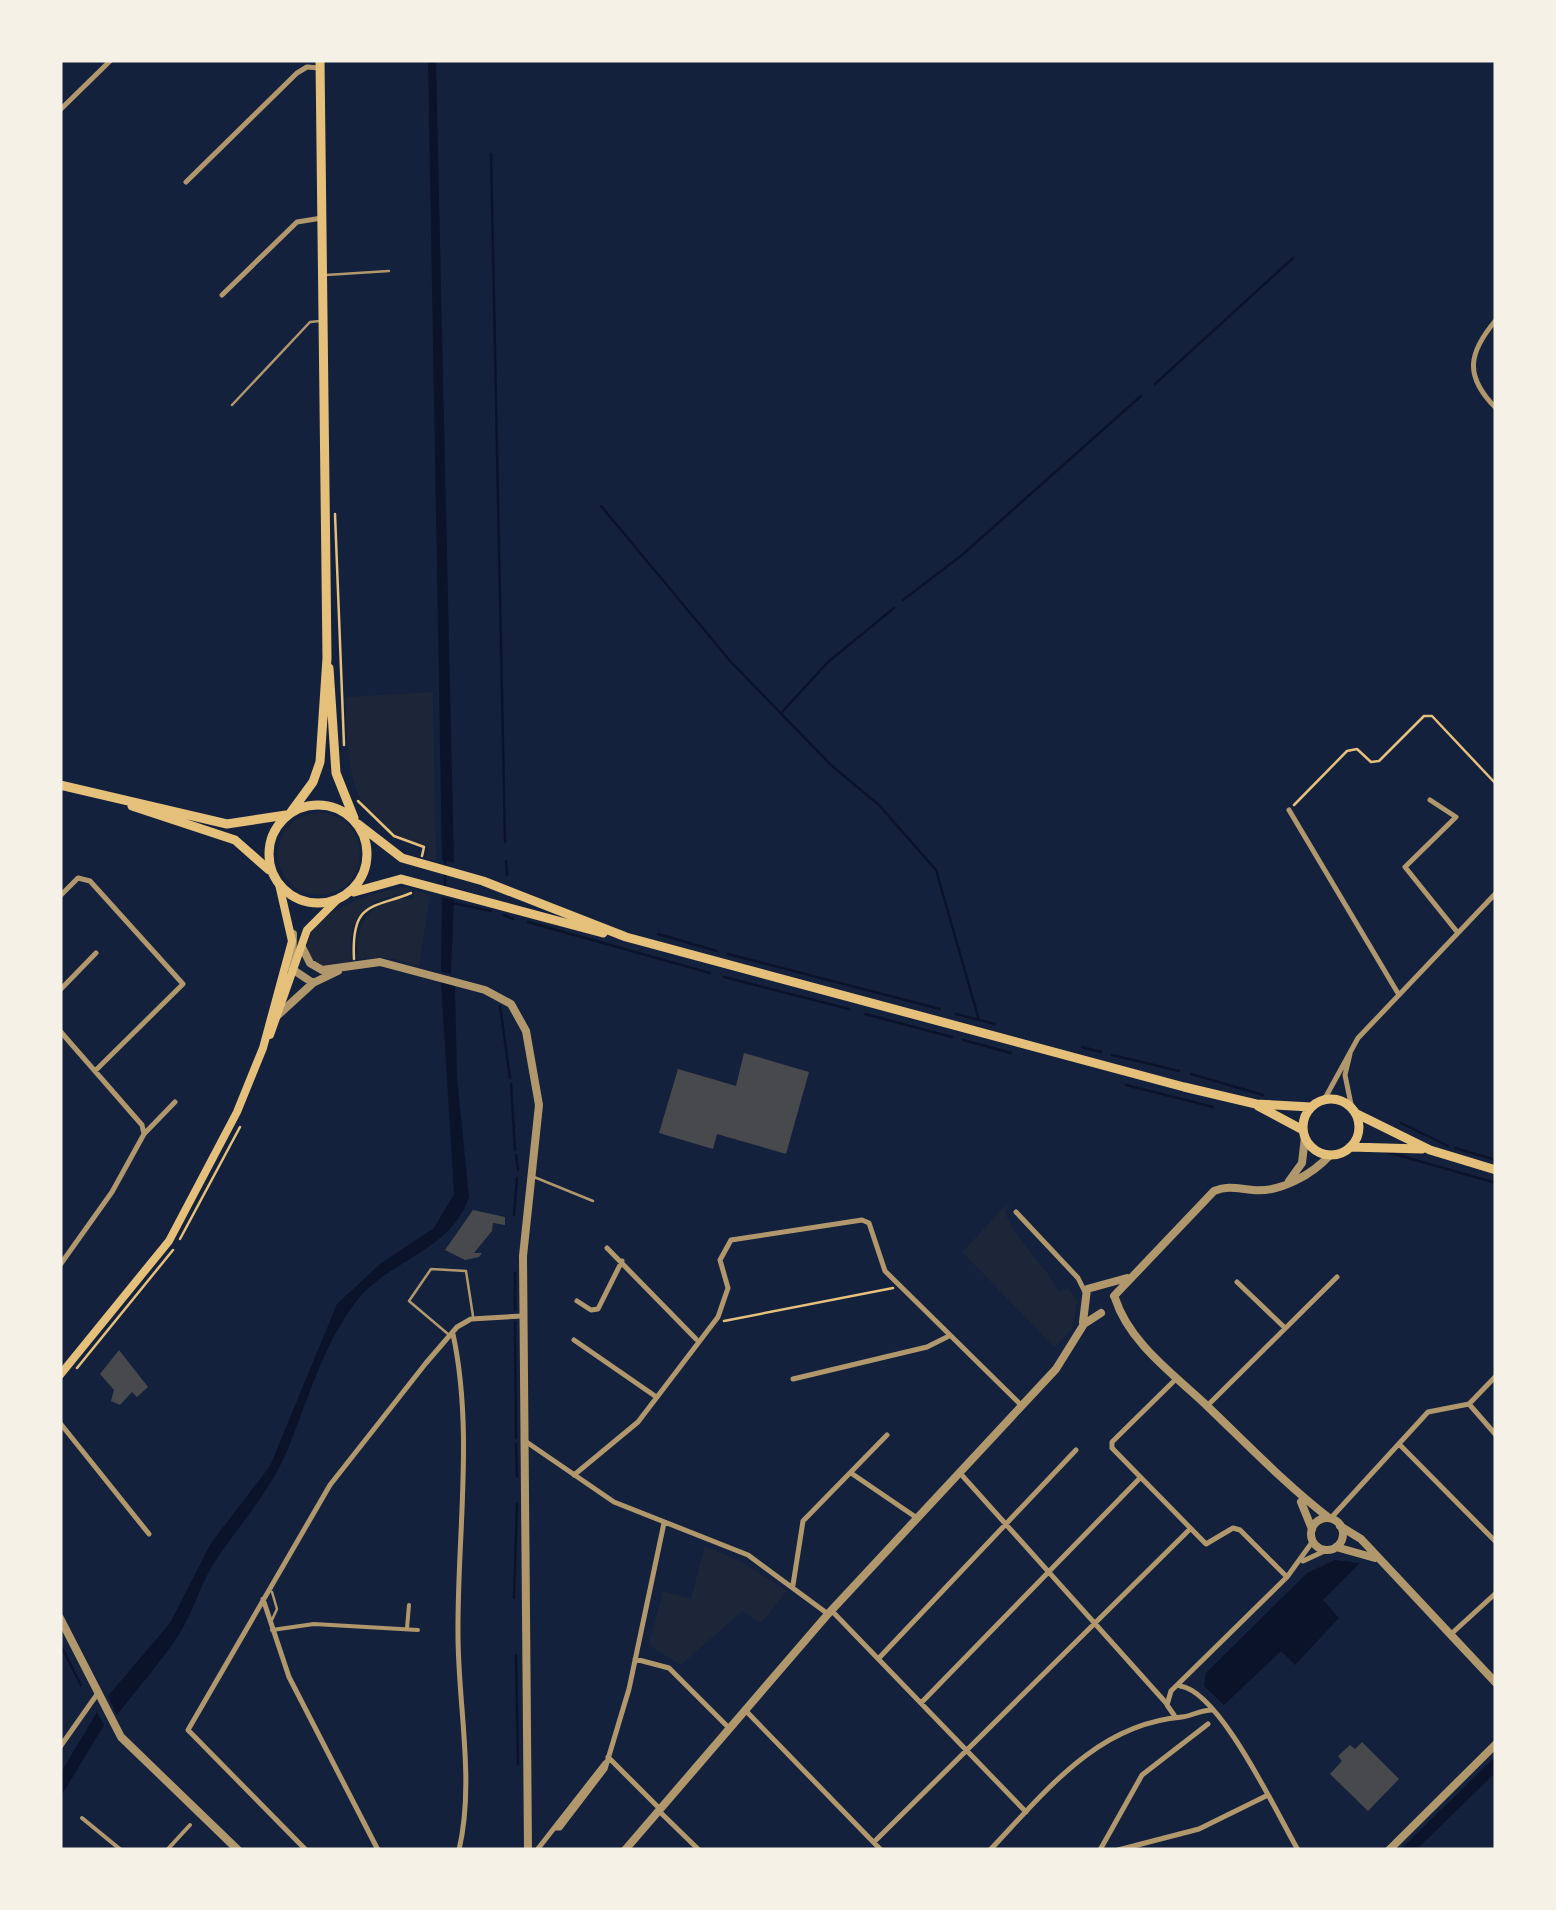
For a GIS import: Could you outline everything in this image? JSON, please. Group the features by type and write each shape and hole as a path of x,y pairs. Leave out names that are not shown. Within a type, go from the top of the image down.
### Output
{"main road":[{"path":"60,1376 131,1293 176,1231 226,1136 310,925 358,883 366,864 366,843 336,772 327,658 320,64"},
{"path":"272,874 268,848 320,762 327,658"},
{"path":"60,785 227,824 248,824 324,804 356,822 387,850 626,937"},
{"path":"120,801 235,840 278,884 292,930 262,1048"},
{"path":"278,884 308,902 340,898 388,879 431,884 570,925 1256,1104 1312,1106 1324,1100 1339,1100 1430,1150 1496,1170"},
{"path":"1256,1104 1304,1133 1318,1151 1330,1154 1350,1147 1430,1150"},
{"path":"1304,1133 1312,1106"},
{"path":"1350,1147 1358,1130 1353,1111"}],"street":[{"path":"60,110 111,60"},
{"path":"186,182 298,74 320,64"},
{"path":"222,295 297,222 322,218"},
{"path":"1496,320 1477,343 1471,362 1477,388 1496,408"},
{"path":"1430,800 1456,818 1406,867 1458,933"},
{"path":"1289,810 1399,995"},
{"path":"60,896 78,878 90,881 182,984 96,1071"},
{"path":"1324,1100 1352,1046 1496,893"},
{"path":"292,930 293,971 313,984"},
{"path":"302,947 317,968 380,962 490,992 511,1004 526,1031 539,1106 529,1175 523,1316 528,1850"},
{"path":"60,990 96,953"},
{"path":"277,1016 313,984 346,967"},
{"path":"60,1032 142,1126 144,1134"},
{"path":"1352,1046 1346,1075 1353,1111"},
{"path":"60,1265 112,1192 144,1134 175,1102"},
{"path":"1289,1182 1302,1163 1304,1133"},
{"path":"1082,1326 1103,1312 1128,1277 1214,1192 1230,1186 1264,1190 1289,1182 1304,1177 1330,1154"},
{"path":"1016,1212 1078,1278 1091,1310 1123,1320"},
{"path":"574,1475 638,1422 713,1323 727,1294 720,1260 731,1240 862,1220 874,1230 882,1268 1020,1406"},
{"path":"608,1248 697,1340"},
{"path":"578,1300 591,1310 598,1309 622,1261"},
{"path":"626,1850 830,1612 1062,1361 1082,1326 1085,1297 1097,1283 1128,1277"},
{"path":"1207,1406 1337,1277"},
{"path":"1078,1278 1097,1283 1114,1297 1123,1320 1177,1378 1299,1498 1361,1539 1496,1683"},
{"path":"1236,1282 1284,1327"},
{"path":"306,1850 188,1730 330,1485 451,1334 473,1318 523,1316"},
{"path":"451,1334 462,1441 458,1634 464,1790 459,1850"},
{"path":"793,1379 926,1347 950,1336"},
{"path":"574,1340 655,1396"},
{"path":"1300,1562 1341,1540 1334,1522 1335,1509 1428,1412 1469,1404 1496,1376"},
{"path":"1177,1378 1112,1442 1112,1448 1210,1545 1226,1531 1240,1530 1287,1576"},
{"path":"1469,1404 1496,1436"},
{"path":"60,1422 149,1534"},
{"path":"793,1584 803,1521 888,1435"},
{"path":"525,1441 614,1502 737,1550 793,1584 879,1658 1026,1812"},
{"path":"1400,1445 1496,1542"},
{"path":"879,1658 1076,1450"},
{"path":"959,1472 1096,1620 1177,1716"},
{"path":"851,1473 917,1518"},
{"path":"921,1703 1140,1478"},
{"path":"1153,1719 1167,1704 1169,1694 1300,1562 1313,1541 1299,1498"},
{"path":"1312,1529 1317,1522 1334,1522"},
{"path":"537,1850 606,1760 636,1659 664,1523"},
{"path":"874,1842 1190,1529"},
{"path":"1313,1541 1379,1560"},
{"path":"1450,1635 1496,1593"},
{"path":"263,1598 301,1702 378,1850"},
{"path":"407,1628 410,1606"},
{"path":"60,1618 126,1743 238,1850"},
{"path":"271,1626 314,1624 418,1630"},
{"path":"636,1659 669,1668 730,1729"},
{"path":"1192,1714 1196,1668"},
{"path":"1178,1686 1196,1694 1228,1726 1298,1850"},
{"path":"60,1747 100,1696"},
{"path":"990,1850 1068,1771 1113,1736 1153,1719 1212,1710"},
{"path":"746,1711 881,1850"},
{"path":"1100,1850 1142,1775 1208,1724"},
{"path":"1389,1850 1496,1744"},
{"path":"606,1760 699,1850"},
{"path":"1118,1850 1144,1847 1199,1829 1266,1796"},
{"path":"82,1818 121,1850"},
{"path":"167,1850 190,1825"}],"lane":[{"path":"322,276 389,271"},
{"path":"232,405 310,322 323,321"},
{"path":"529,1175 593,1201"},
{"path":"451,1334 409,1301 431,1268 466,1271 473,1318"},
{"path":"268,1589 277,1609 271,1626"}],"path":[{"path":"335,506 344,754"},
{"path":"1289,810 1347,751 1357,749 1371,762 1379,762 1424,716 1432,716 1496,784"},
{"path":"357,800 394,836 424,847 422,857"},
{"path":"354,956 357,924 365,911 384,898 410,896 411,891"},
{"path":"723,1322 896,1287"}],"shaded area":[{"path":"428,61 436,62 454,863 442,860"},
{"path":"433,692 436,861 426,858 429,847 382,825 357,791 348,748 346,697"},
{"path":"319,813 335,816 348,825 357,838 357,870 348,883 335,892 319,895 303,892 290,883 281,870 278,854 281,838 290,825 303,816"},
{"path":"410,887 408,894 382,899 362,912 352,933 352,960 329,966 311,957 308,945 312,932 334,911 387,890"},
{"path":"415,891 430,895 419,967 392,958 358,959 359,933 369,914 388,902 413,899"},
{"path":"442,897 454,900 451,974 441,972"},
{"path":"441,982 455,986 457,1077 469,1197 449,1230 358,1299 326,1354 272,1480 210,1569 178,1636 117,1715 108,1696 170,1623 211,1543 270,1466 337,1304 380,1264 434,1228 454,1194"},
{"path":"1014,1197 1005,1211 1014,1231 1059,1292 1068,1288 1077,1301 1072,1329 1054,1347 962,1252"},
{"path":"705,1546 742,1562 787,1591 761,1623 742,1611 681,1665 652,1647 650,1641 663,1591 691,1599"},
{"path":"1335,1560 1360,1563 1323,1600 1339,1618 1295,1665 1281,1651 1224,1705 1204,1686 1206,1673 1307,1573"},
{"path":"97,1712 104,1725 60,1798 60,1774"},
{"path":"1496,1756 1496,1772 1416,1850 1400,1850"}],"building":[{"path":"744,1053 809,1072 786,1154 717,1134 713,1149 659,1133 678,1069 736,1086"},
{"path":"473,1210 505,1217 505,1225 493,1223 492,1231 474,1253 482,1253 479,1257 465,1260 445,1250"},
{"path":"119,1350 148,1387 137,1397 132,1392 120,1405 111,1401 114,1390 100,1374"},
{"path":"1362,1742 1399,1779 1368,1811 1330,1774 1342,1761 1338,1756 1350,1745 1355,1749"}],"waterway":[{"path":"491,154 505,842"},
{"path":"1155,384 1293,258"},
{"path":"903,600 962,555 1141,396"},
{"path":"601,506 731,662 832,766 879,805 936,870 979,1020"},
{"path":"782,712 828,662 894,608"},
{"path":"445,861 445,888"},
{"path":"506,861 507,875"},
{"path":"453,903 491,911"},
{"path":"504,915 513,919"},
{"path":"528,922 710,973"},
{"path":"658,934 717,951"},
{"path":"728,954 940,1009"},
{"path":"724,977 849,1009"},
{"path":"500,1006 510,1078"},
{"path":"865,1014 952,1037"},
{"path":"956,1014 995,1024"},
{"path":"963,1040 1011,1053"},
{"path":"1082,1047 1101,1052"},
{"path":"1112,1055 1179,1071"},
{"path":"1191,1074 1263,1095"},
{"path":"511,1084 515,1150"},
{"path":"1126,1085 1213,1107"},
{"path":"1401,1123 1448,1146"},
{"path":"1455,1148 1496,1160"},
{"path":"1387,1152 1496,1183"},
{"path":"516,1155 518,1170"},
{"path":"514,1215 517,1178"},
{"path":"515,1273 515,1310"},
{"path":"515,1322 516,1438"},
{"path":"516,1444 517,1476"},
{"path":"514,1598 517,1504"},
{"path":"60,1644 81,1685"},
{"path":"516,1655 518,1764"}]}
